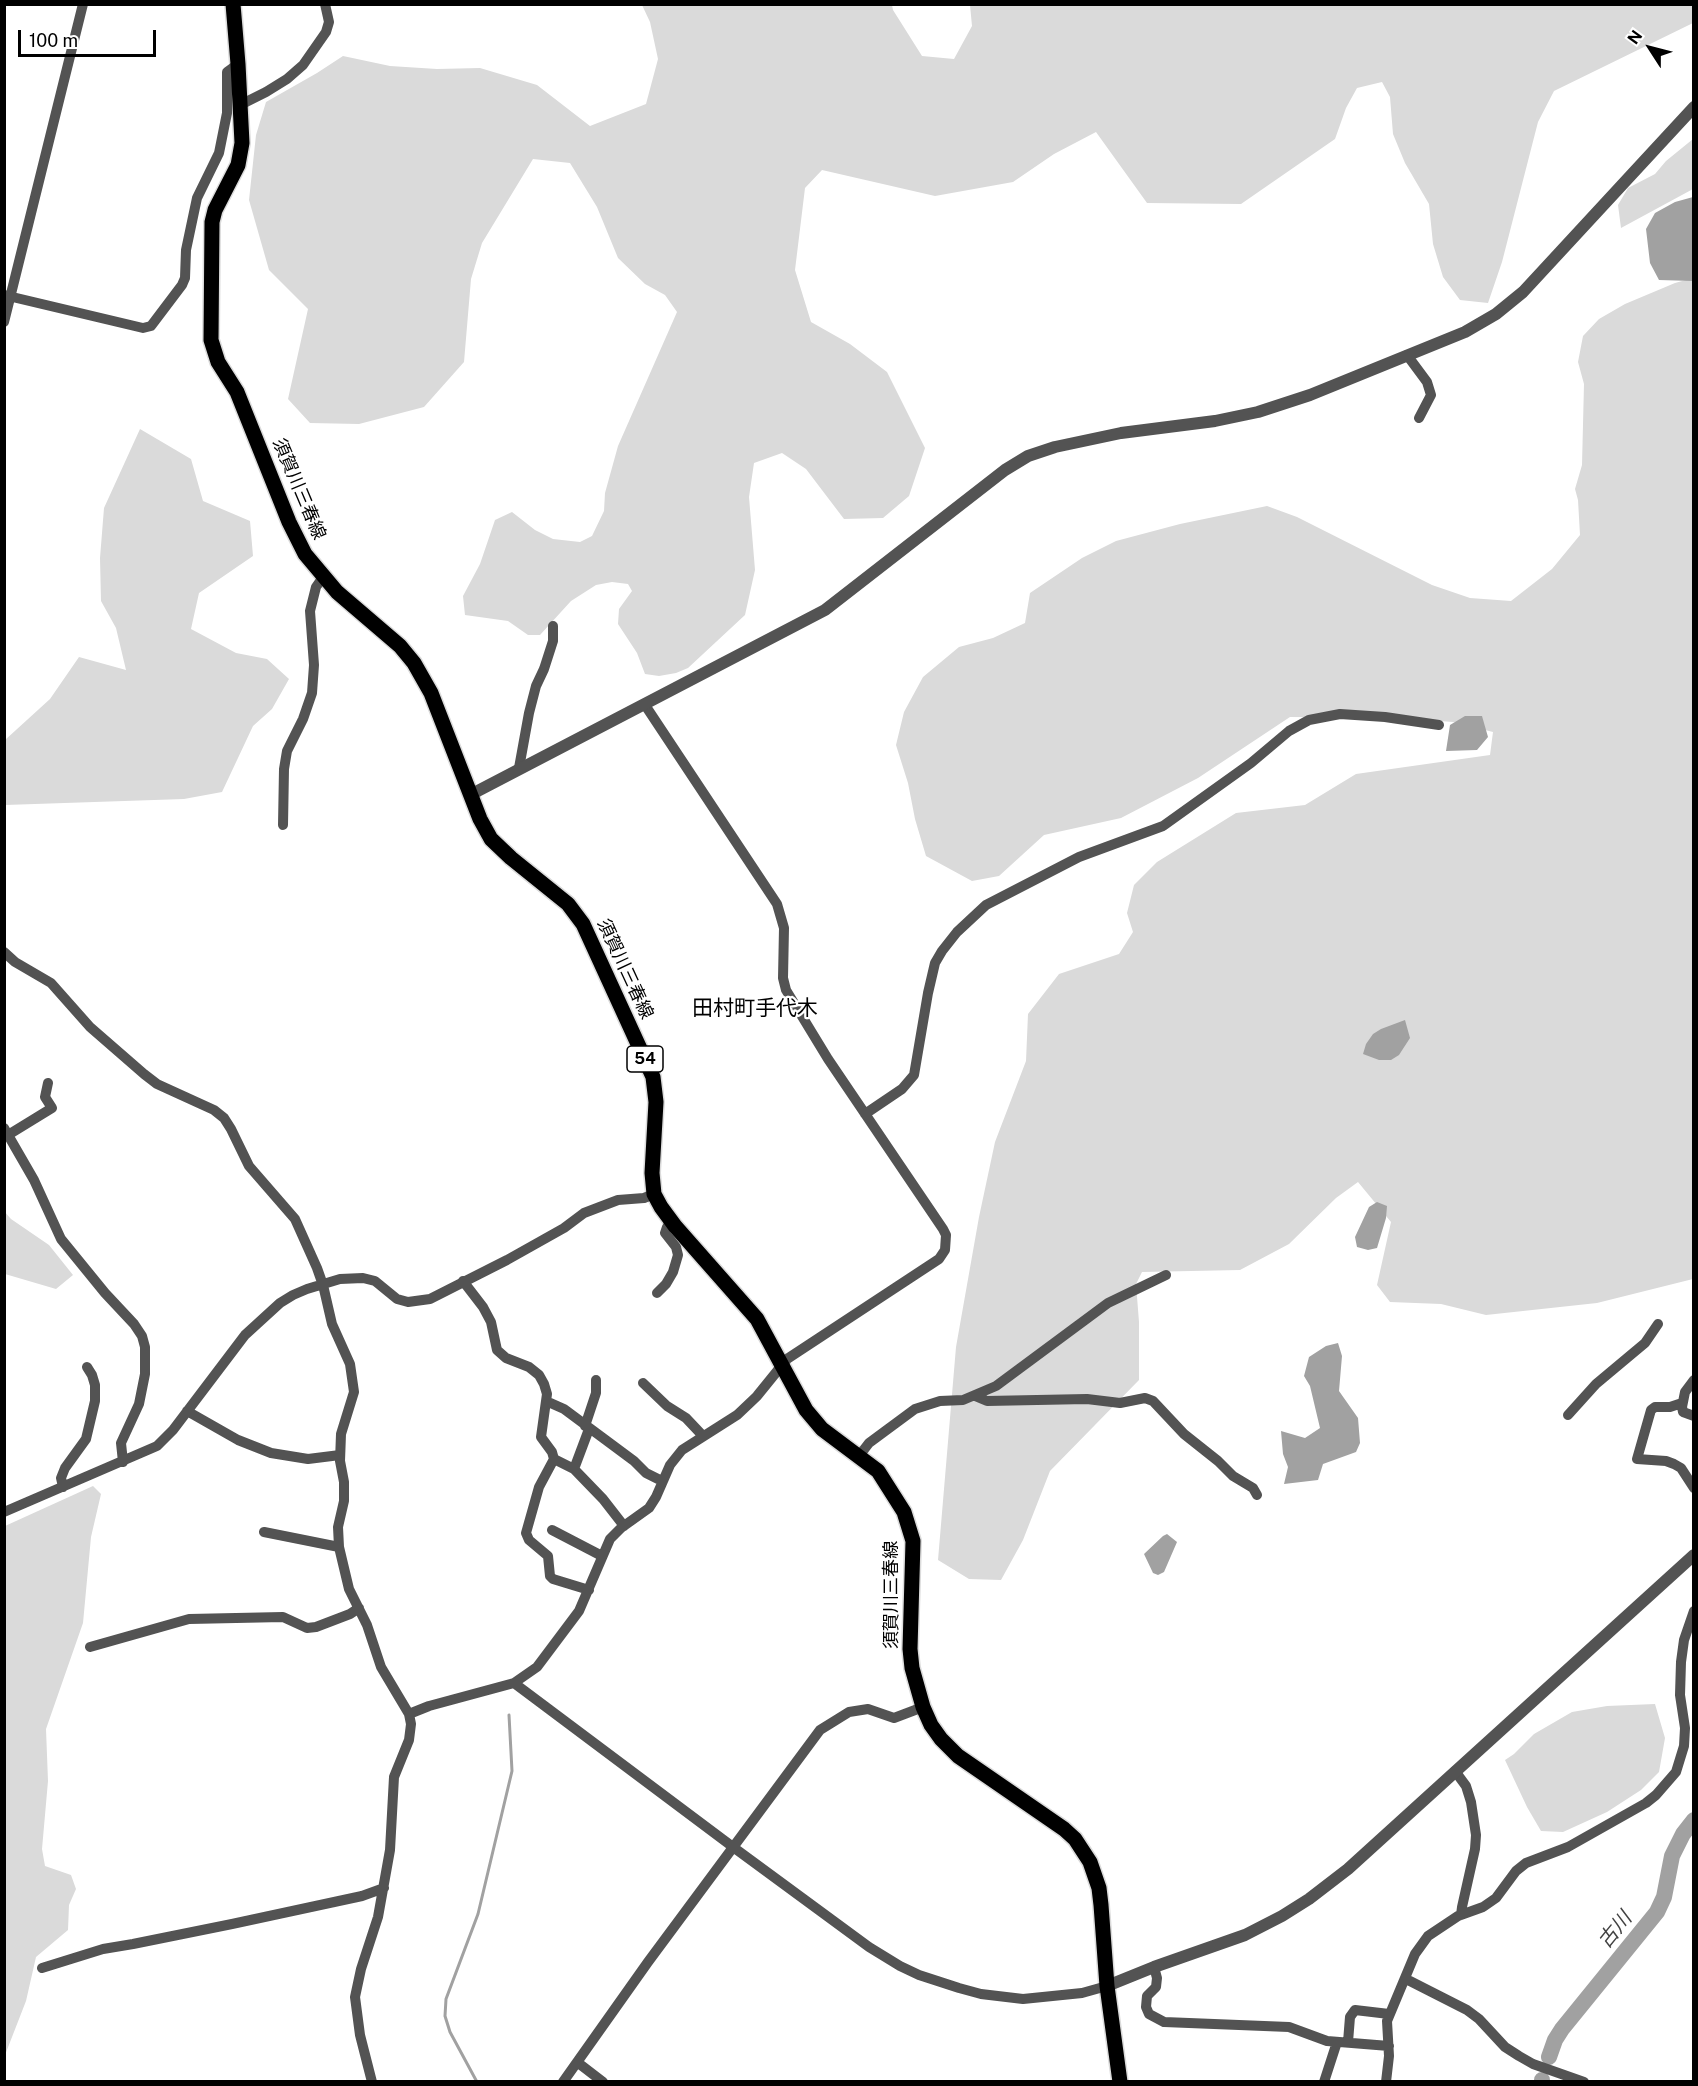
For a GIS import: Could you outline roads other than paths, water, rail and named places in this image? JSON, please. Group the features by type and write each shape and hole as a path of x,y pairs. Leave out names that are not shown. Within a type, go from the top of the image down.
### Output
{"main road":[{"name":"須賀川三春線","path":"233,4 241,154 234,176 215,210 212,222 211,340 218,362 237,392 305,554 337,592 400,646 414,663 431,693 470,795 491,839 511,858 555,892 576,913 605,969 655,1084 652,1165 654,1194 675,1226 757,1319 806,1410 822,1429 878,1471 904,1512 913,1541 910,1649 912,1668 922,1707 941,1739 958,1756 1064,1829 1084,1851 1090,1862 1099,1888 1107,1986 1120,2082"}],"street":[{"path":"240,105 287,79 303,65 326,32 329,22 325,4"},
{"path":"4,322 8,296 80,5"},
{"path":"8,296 143,328 151,326 185,278 186,250 196,198 219,153 227,113 226,72 238,64"},
{"path":"470,795 825,610 1002,473 1028,456 1055,447 1110,435 1215,421 1258,412 1310,395 1465,332 1496,314 1523,292 1694,107"},
{"path":"1407,356 1427,382 1431,395 1419,418"},
{"path":"283,825 284,769 287,751 303,719 312,693 314,665 310,610 316,587 323,577"},
{"path":"519,768 529,712 553,641 553,626"},
{"path":"409,1714 429,1706 514,1683 537,1667 579,1611 610,1539 649,1508 670,1465 682,1450 737,1415 797,1351 939,1259 945,1250 946,1235 943,1229 828,1059 786,990 783,978 784,928 777,904 645,705"},
{"path":"865,1114 902,1089 914,1075 935,963 957,932 986,905 1079,857 1163,826 1251,763 1289,731 1309,720 1340,714 1385,717 1439,725"},
{"path":"4,952 15,962 51,983 90,1027 157,1084 214,1110 224,1118 249,1166 295,1219 323,1285 332,1324 347,1356 353,1375 354,1392 342,1425 340,1455 344,1501 338,1527 339,1546 349,1589 367,1625 381,1667 409,1714 410,1737 394,1778 390,1851 384,1888 355,1997 360,2036 372,2082"},
{"path":"48,1083 45,1097 52,1108 6,1131 34,1180 61,1239 142,1336 145,1347 145,1374 139,1404 121,1443 123,1462"},
{"path":"4,1512 157,1446 187,1411 238,1342 264,1316 307,1288 340,1279 369,1279 383,1285 397,1299 408,1302 430,1299 564,1228 584,1212 618,1200 644,1198 654,1194"},
{"path":"657,1293 673,1272 678,1255 676,1247 665,1233 667,1227 675,1226"},
{"path":"859,1456 869,1443 915,1409 940,1401 963,1400 996,1386 1108,1303 1166,1275"},
{"path":"463,1281 483,1307 491,1322 497,1350 506,1358 529,1367 539,1375 546,1388 541,1437 552,1452 554,1459 539,1487 526,1533 529,1540 549,1556 550,1575 553,1579 589,1590"},
{"path":"1568,1415 1596,1384 1645,1343 1658,1324"},
{"path":"63,1487 61,1479 65,1468 86,1439 95,1401 95,1385 87,1367"},
{"path":"574,1469 596,1393 596,1380"},
{"path":"1694,1380 1685,1392 1682,1403 1683,1412 1694,1416"},
{"path":"643,1383 662,1402 686,1418 703,1436"},
{"path":"975,1396 987,1401 1087,1400 1120,1403 1145,1398 1153,1401 1184,1434 1233,1476 1253,1488 1257,1495"},
{"path":"546,1401 564,1409 629,1457 645,1473 662,1481"},
{"path":"1682,1403 1670,1407 1655,1407 1651,1410 1637,1459 1670,1461 1677,1465 1694,1488"},
{"path":"187,1411 238,1440 271,1453 308,1459 340,1455"},
{"path":"554,1459 574,1469 603,1499 624,1526"},
{"path":"552,1530 602,1556"},
{"path":"264,1532 339,1546"},
{"path":"514,1683 869,1947 900,1966 919,1975 981,1994 1023,1999 1083,1993 1245,1935 1309,1899 1348,1869 1694,1555"},
{"path":"90,1647 189,1619 283,1617 307,1628 316,1627 350,1614 358,1608"},
{"path":"1386,2082 1389,2056 1387,2020 1415,1954 1425,1940 1461,1915 1484,1907 1496,1898 1516,1871 1526,1863 1568,1847 1646,1803 1676,1772 1684,1746 1685,1728 1680,1695 1681,1662 1684,1640 1694,1611"},
{"path":"563,2082 820,1730 849,1712 868,1709 894,1718 922,1707"},
{"path":"1455,1771 1466,1786 1476,1835 1461,1915"},
{"path":"42,1968 103,1949 362,1896 384,1888"},
{"path":"1154,1967 1157,1978 1156,1987 1147,1996 1146,2007 1149,2014 1164,2022 1289,2027 1327,2041 1389,2046"},
{"path":"1406,1979 1471,2013 1505,2047 1533,2064 1584,2082"},
{"path":"1324,2082 1343,2042 1350,2017 1355,2010 1389,2014"},
{"path":"577,2062 603,2082"}],"waterway":[{"path":"477,2082 450,2032 445,2016 446,1999 478,1914 512,1771 509,1715"},
{"name":"古川","path":"1549,2057 1562,2029 1657,1912 1664,1897 1672,1856 1683,1834 1694,1820"}],"district":[{"name":"田村町手代木","path":"755,1009"}]}
